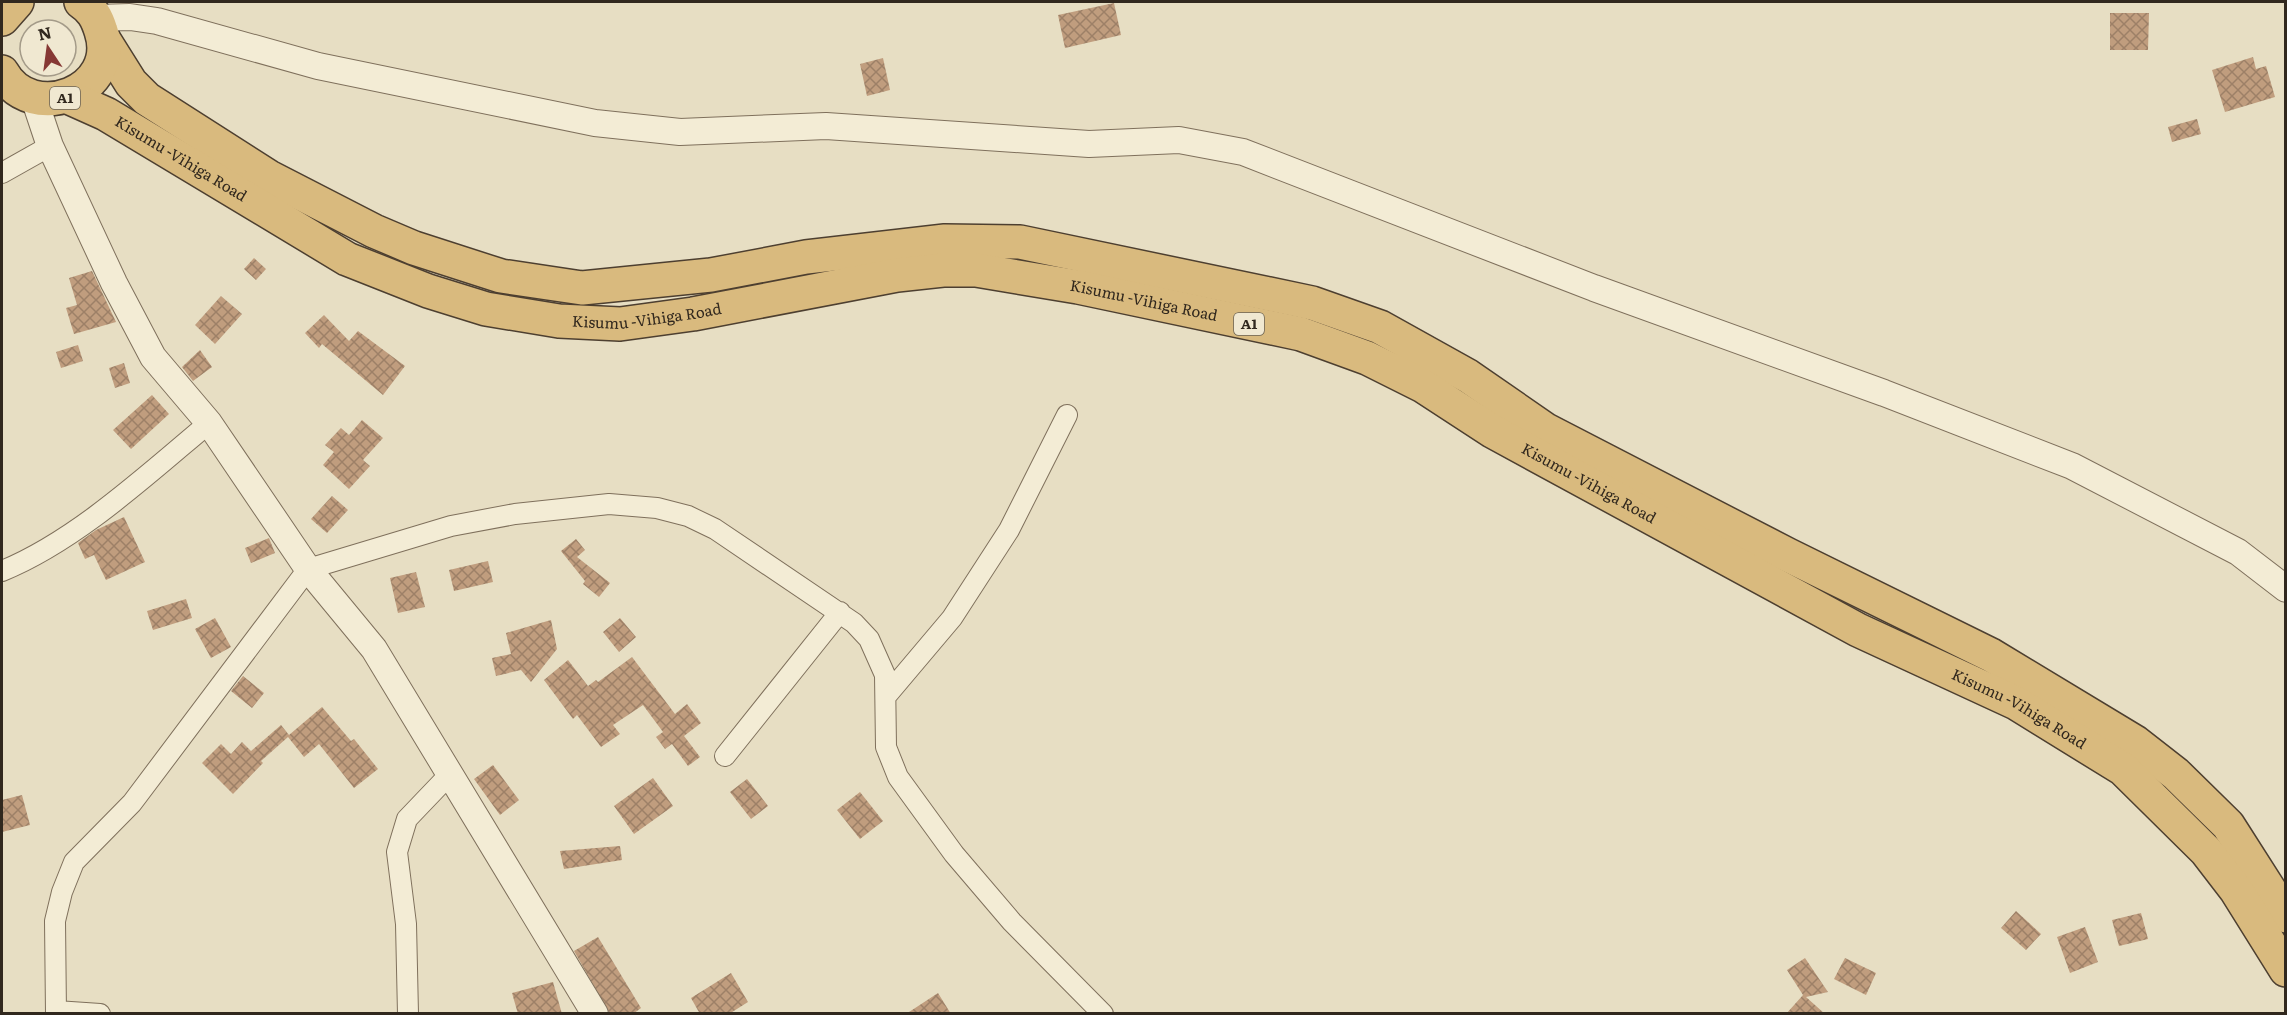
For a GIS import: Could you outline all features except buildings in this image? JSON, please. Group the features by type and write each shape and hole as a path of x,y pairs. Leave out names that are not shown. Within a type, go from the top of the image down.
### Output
{"highway":[{"path":"2,19 17,2"},
{"name":"A1","path":"2,72 18,91 34,99 51,100 68,97 83,89 95,76 103,59 94,20"},
{"name":"Kisumu -Vihiga Road","path":"94,20 131,82 147,99 269,177 374,231 414,248 501,276 582,288 711,275 806,256 904,245 945,241 1020,242 1312,303 1380,327 1468,376 1546,430 1788,555 1991,655 2134,742 2176,774 2228,825 2286,916"},
{"name":"Kisumu -Vihiga Road","path":"68,97 106,114 347,259 428,291 486,309 559,321 620,324 693,314 897,275 943,270 976,270 1078,287 1301,334 1367,358 1423,386 1492,431 1858,630 2016,703 2123,769 2206,851 2242,899 2286,970"}],"street":[{"path":"94,20 130,17 157,21 318,66 595,123 680,132 826,126 1089,144 1179,140 1243,152 1583,284 1884,393 2072,466 2238,552 2286,589"},
{"path":"34,99 50,146 114,283 153,357 209,423 308,569 374,649 595,1014"},
{"path":"2,173 50,146"},
{"path":"886,695 952,618 1009,530 1067,416"},
{"path":"2,571 48,548 135,485 209,423"},
{"path":"100,1014 56,1012 55,921 62,892 74,862 114,823 173,752 308,569 451,526 515,514 609,504 657,508 688,516 714,529 854,622 869,639 885,675 886,747 898,777 954,854 1012,922 1103,1014"},
{"path":"725,756 840,612"},
{"path":"408,1014 406,924 397,852 407,819 450,774"}]}
